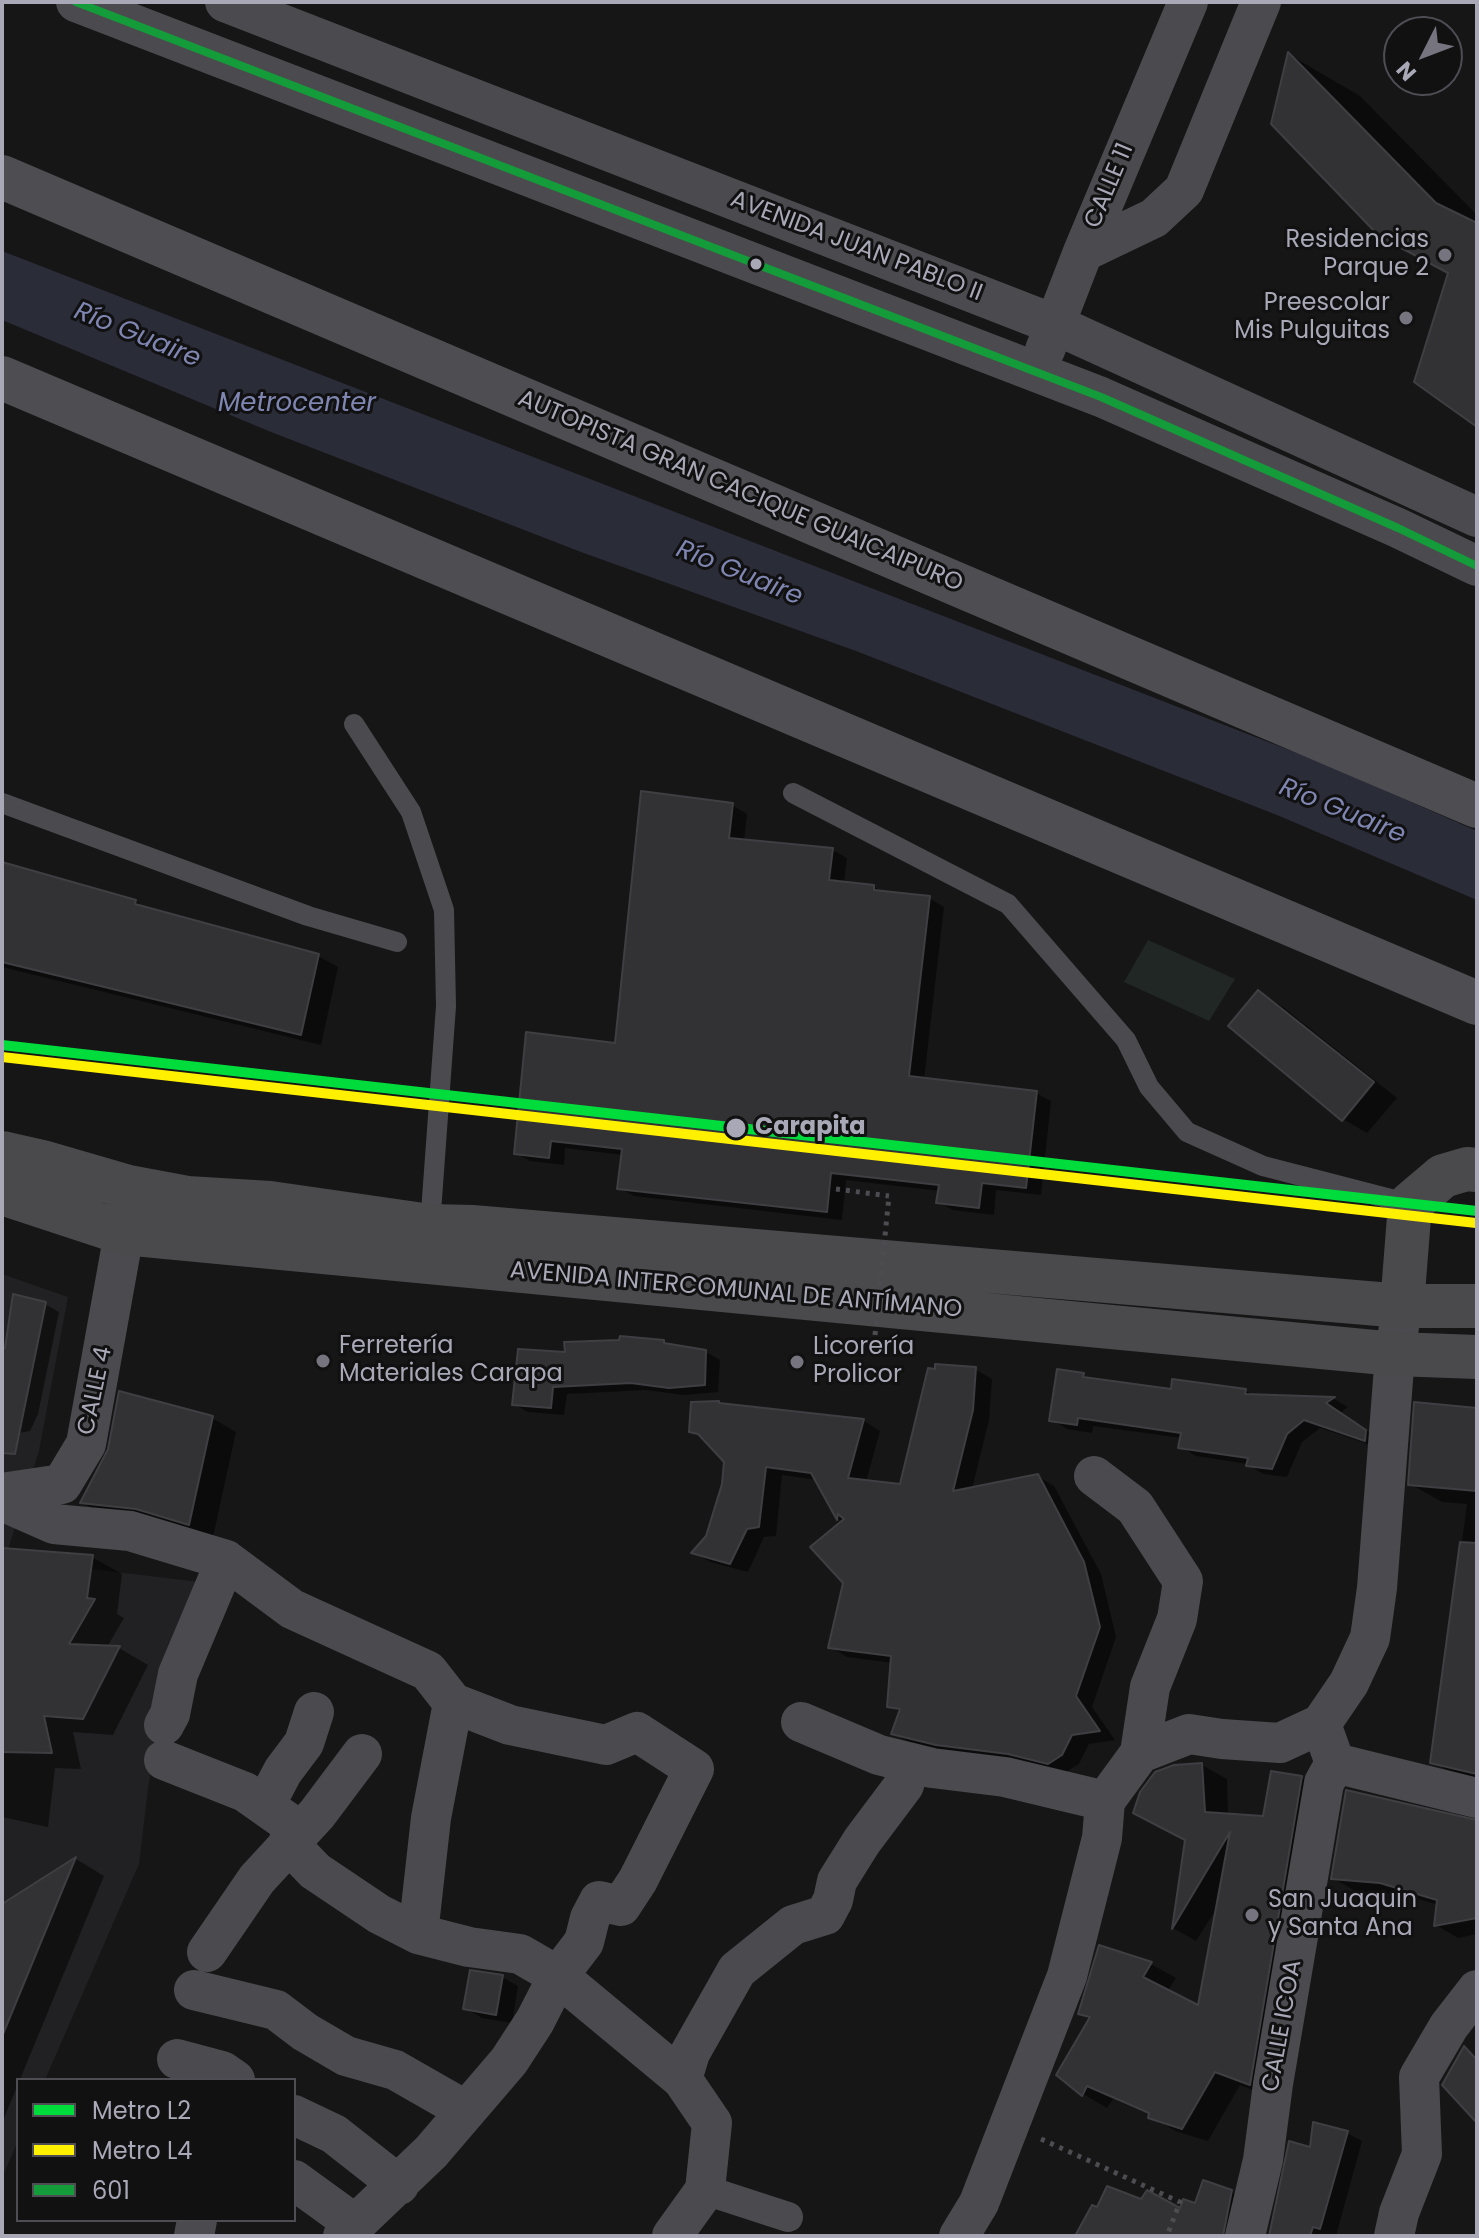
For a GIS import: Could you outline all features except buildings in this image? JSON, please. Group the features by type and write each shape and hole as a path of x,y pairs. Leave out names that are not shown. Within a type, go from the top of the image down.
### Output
{"highway":[{"name":"AUTOPISTA GRAN CACIQUE GUAICAIPURO","path":"2,177 1477,806"},
{"path":"2,378 1477,1003"}],"main road":[{"name":"AVENIDA INTERCOMUNAL DE ANTÍMANO","path":"2,1153 128,1187 187,1198 270,1203 430,1226 472,1227 1402,1306 1477,1306"},
{"path":"1402,1306 1410,1204 1443,1176 1467,1169 1477,1170"},
{"name":"AVENIDA INTERCOMUNAL DE ANTÍMANO","path":"2,1193 124,1233 1395,1354 1477,1357"}],"street":[{"name":"AVENIDA JUAN PABLO II","path":"225,2 1056,325 1477,517"},
{"name":"CALLE 11","path":"1036,372 1188,2"},
{"path":"1083,252 1154,218 1184,190 1261,2"},
{"path":"98,5 1115,403 1477,566"},
{"path":"124,1233 128,1187"},
{"name":"CALLE 4","path":"2,1493 62,1484 86,1444 124,1233"},
{"path":"1140,1753 1189,1734 1280,1743 1321,1724 1349,1683 1370,1638 1402,1306"},
{"path":"959,2236 985,2189 1067,1976 1102,1838 1105,1801 1140,1753 1150,1687 1177,1619 1183,1581 1135,1507 1094,1476"},
{"path":"2,1501 54,1524 130,1531 226,1560 292,1609 428,1671 453,1703 510,1725 606,1745 637,1732 694,1769 656,1846 621,1906 599,1901 590,1918 584,1942 558,1976 535,2021 509,2061 431,2152 349,2230 296,2182"},
{"path":"226,1560 178,1674 164,1742 265,1805 294,1836 315,1871 379,1914 418,1934 469,1947 520,1954 558,1976 682,2079 712,2123 705,2190 672,2236"},
{"path":"418,1934 431,1818 453,1703"},
{"path":"265,1805 283,1771 304,1743 314,1712"},
{"path":"801,1722 879,1755 932,1768 1005,1777 1105,1801"},
{"path":"1321,1724 1335,1763 1477,1798"},
{"path":"207,1952 257,1879 317,1814 362,1754"},
{"path":"682,2079 690,2053 737,1970 793,1925 825,1915 833,1900 837,1881 904,1785 910,1763"},
{"name":"CALLE ICOA","path":"1245,2236 1263,2160 1324,1783 1335,1763"},
{"path":"194,1990 276,2010 305,2032 346,2056 395,2070 465,2110"},
{"path":"1394,2236 1399,2213 1422,2154 1419,2077 1449,2026 1477,1990"},
{"path":"177,2059 222,2071 232,2078"},
{"path":"296,2116 334,2134 399,2185"},
{"path":"705,2190 788,2217"}],"lane":[{"path":"354,724 411,812 444,910 446,1006 430,1226"},
{"path":"793,793 1008,904 1126,1040 1149,1087 1187,1132 1263,1166 1410,1204"},
{"path":"2,803 308,916 397,942"}],"path":[{"path":"836,1189 889,1196 875,1335"},
{"path":"1050,2144 1180,2202 1167,2236"}],"shaded area":[{"path":"1148,940 1235,979 1209,1021 1124,982"},
{"path":"2,1274 68,1297 39,1451 5,1559 200,1582 171,1654 148,1789 139,1864 46,2078 16,2078 16,2146 2,2178"}],"water":[{"name":"Metrocenter","path":"2,251 1325,764 1477,831 1477,900 1277,815 856,651 581,552 271,432 2,320"}],"metro line":[{"name":"L2","path":"2,1045 1477,1211"},
{"name":"L4","path":"2,1057 1476,1223"}],"transit line":[{"name":"601","path":"76,2 1101,397 1477,566"}],"place":[{"name":"Residencias Parque 2","path":"1445,255"},
{"name":"Preescolar Mis Pulguitas","path":"1406,318"},
{"name":"Carapita","path":"736,1128"},
{"name":"Ferretería Materiales Carapa","path":"323,1361"},
{"name":"Licorería Prolicor","path":"797,1362"},
{"name":"San Juaquin y Santa Ana","path":"1252,1915"}],"water label":[{"name":"Río Guaire","path":"137,336"},
{"name":"Río Guaire","path":"739,574"},
{"name":"Río Guaire","path":"1342,812"}]}
